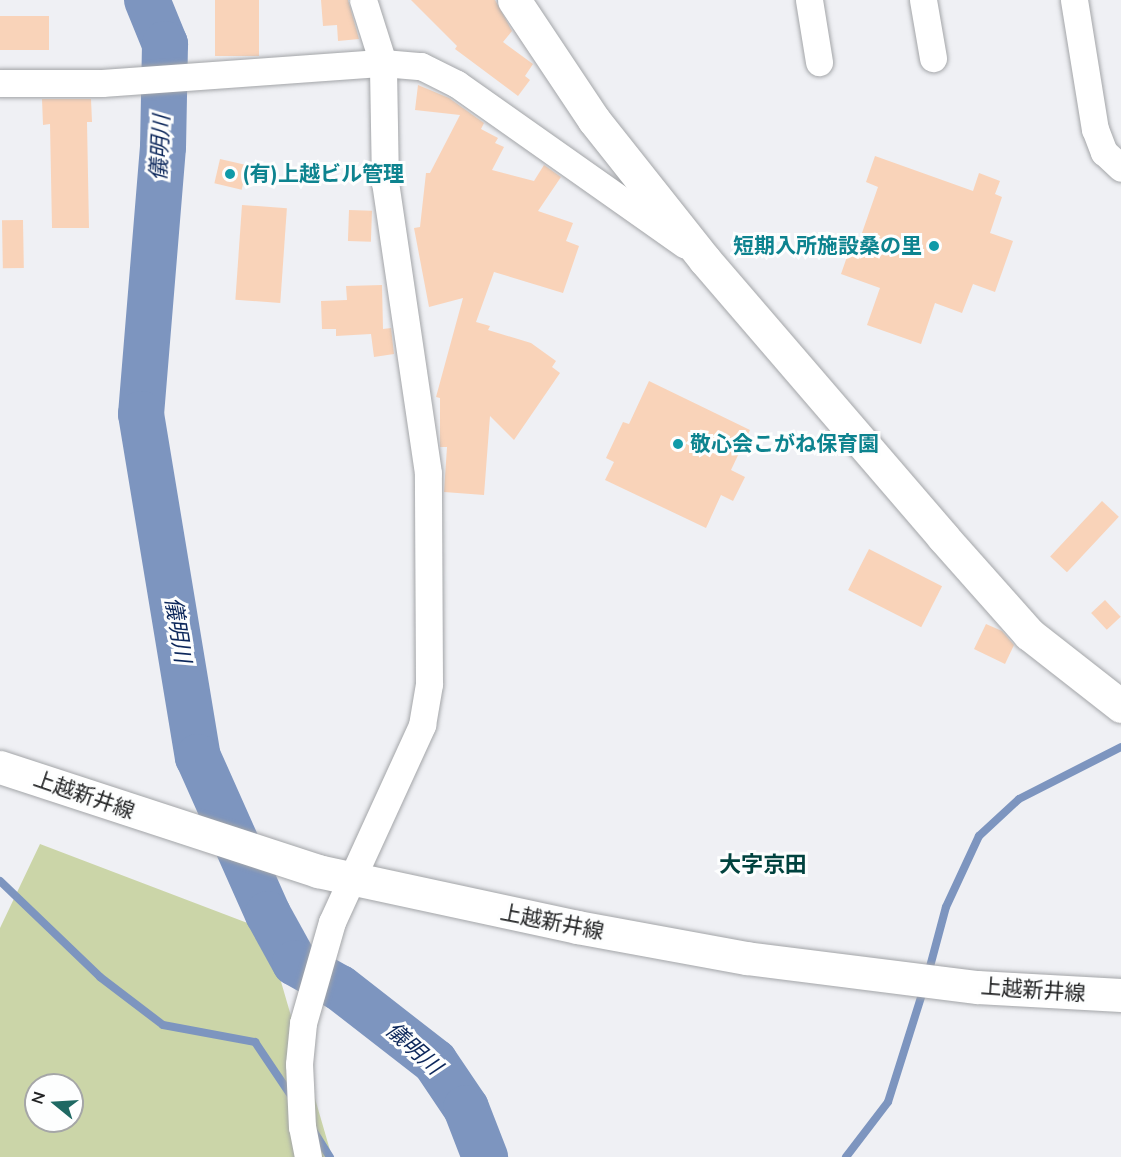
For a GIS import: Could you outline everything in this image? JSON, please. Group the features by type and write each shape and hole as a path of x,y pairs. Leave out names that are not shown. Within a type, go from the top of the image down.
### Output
{"main road":[{"path":"514,0 594,120 705,260 1029,634 1121,706"},
{"name":"上越新井線","path":"0,767 198,834 333,875 746,958 977,987 1121,995"}],"street":[{"path":"308,1157 302,1127 299,1064 303,1023 332,922 333,875 422,725 429,684 428,473 385,183 382,63 363,0"},
{"path":"810,0 819,62"},
{"path":"923,0 933,58"},
{"path":"1074,0 1095,129 1104,152 1121,168"},
{"path":"0,83 102,83 382,63 421,66 457,84 705,260"}],"green space":[{"path":"40,844 266,930 332,1157 0,1157 0,928"}],"building":[{"path":"215,0 259,0 259,56 215,56"},
{"path":"321,0 348,0 359,39 338,41 337,25 323,26"},
{"path":"411,0 495,0 512,31 503,42 533,64 525,76 530,80 518,96 455,49 457,46"},
{"path":"0,16 49,16 49,50 0,50"},
{"path":"418,85 449,98 484,123 481,129 498,138 495,143 504,147 492,170 534,181 544,165 561,177 538,211 573,223 566,241 579,246 563,293 494,272 476,322 490,326 488,330 531,343 556,361 552,367 560,373 514,440 490,416 484,495 444,492 447,447 440,447 440,398 436,397 463,298 429,307 414,228 420,227 426,173 430,173 460,115 415,110"},
{"path":"42,99 91,99 92,122 87,122 89,228 52,228 50,124 43,125"},
{"name":"短期入所施設桑の里","path":"875,156 973,191 979,173 1000,181 995,194 1002,197 990,233 1013,241 995,292 973,284 962,313 935,303 921,344 867,325 880,288 841,274 849,251 855,253 878,187 866,182"},
{"name":"(有)上越ビル管理","path":"220,159 247,165 242,190 214,183"},
{"path":"242,205 287,208 280,303 235,300"},
{"path":"349,210 372,211 371,242 348,241"},
{"path":"2,220 23,220 24,268 3,268"},
{"path":"382,285 383,329 391,328 394,354 374,357 371,334 336,336 336,329 322,329 321,301 347,300 346,286"},
{"name":"敬心会こがね保育園","path":"649,381 750,430 731,470 745,477 733,501 721,495 706,528 605,480 614,462 606,458 623,422 629,424"},
{"path":"1102,501 1119,517 1067,572 1050,557"},
{"path":"869,549 942,586 921,627 848,590"},
{"path":"1105,600 1121,617 1107,630 1091,613"},
{"path":"986,624 1002,631 1014,645 1005,664 974,649"}],"waterway":[{"name":"儀明川","path":"147,0 165,44 163,147 141,414 198,757 268,914 295,963 340,988 435,1062 466,1108 485,1157"},
{"path":"928,974 946,907 979,836 1019,799 1121,747"},
{"path":"0,881 100,977 163,1025 255,1042 292,1097"},
{"path":"846,1157 888,1102 924,988"},
{"path":"313,1130 330,1157"}],"place":[{"name":"(有)上越ビル管理","path":"230,174"},
{"name":"短期入所施設桑の里","path":"934,246"},
{"name":"敬心会こがね保育園","path":"678,444"}],"district":[{"name":"大字京田","path":"763,866"}]}
